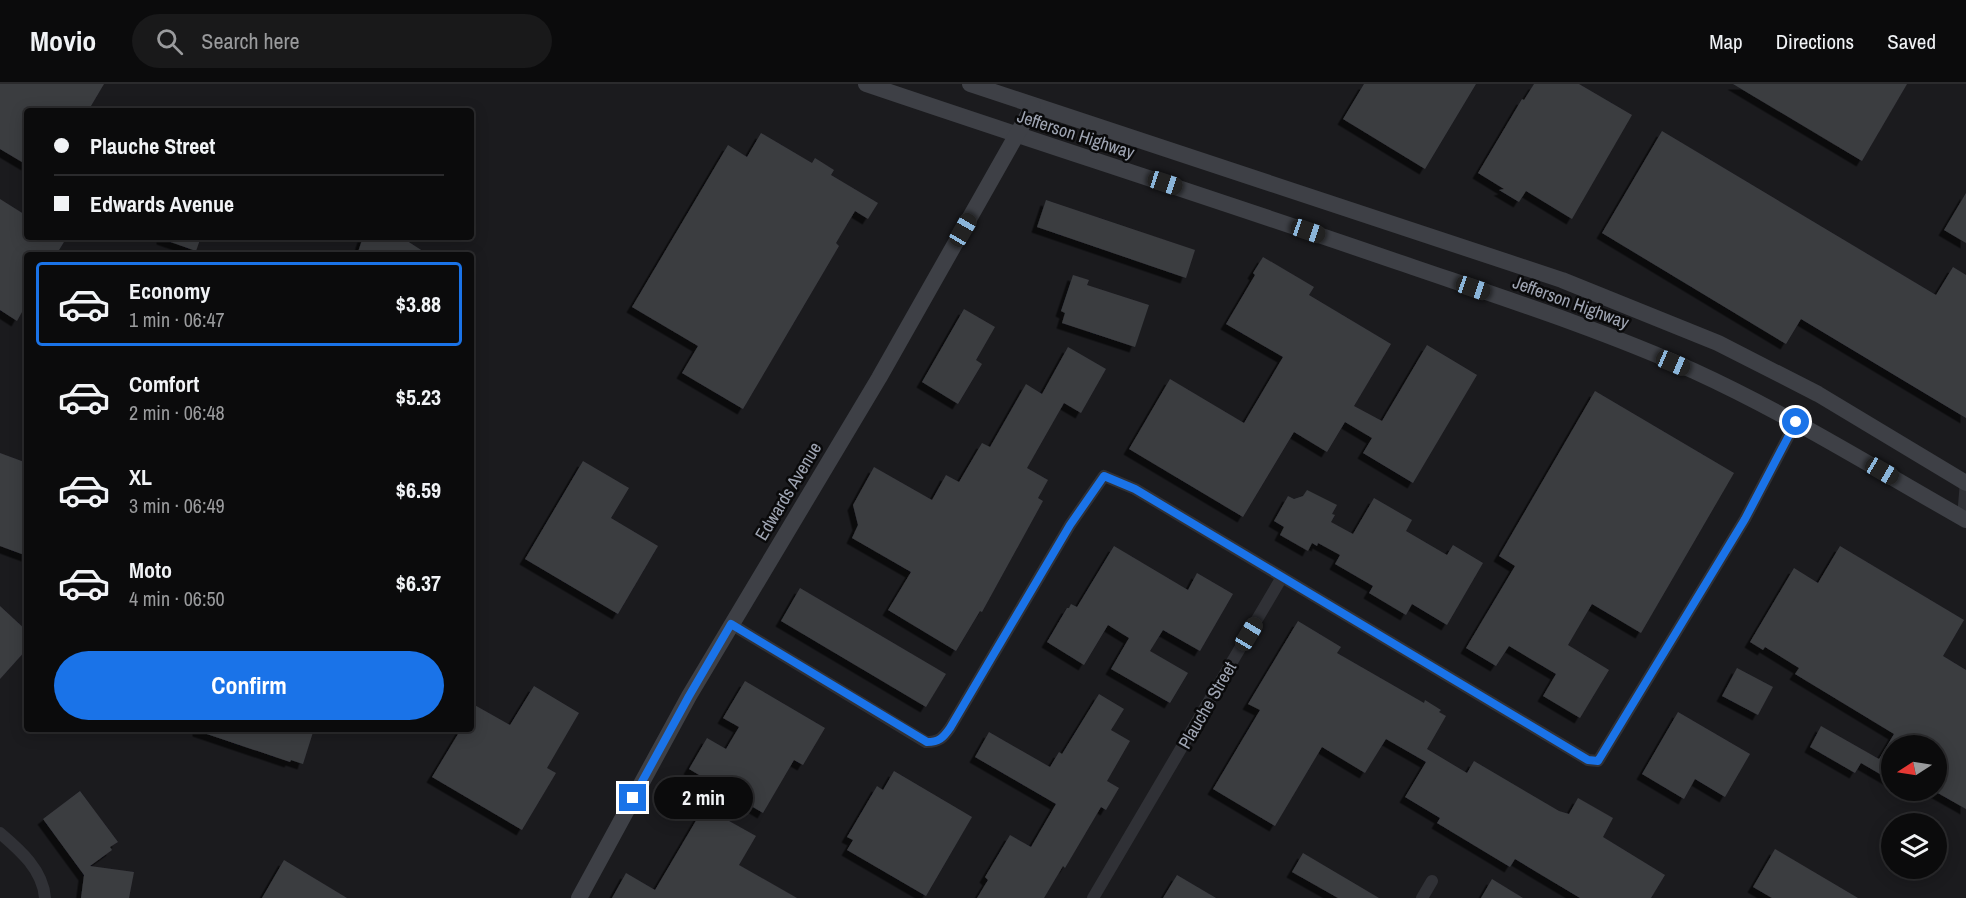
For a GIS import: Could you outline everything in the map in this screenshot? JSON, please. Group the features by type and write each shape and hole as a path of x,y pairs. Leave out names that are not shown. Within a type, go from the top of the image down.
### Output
{"main road":[{"name":"Jefferson Highway","path":"866,84 1186,189 1588,327 1694,371 1796,422 1965,518"},
{"name":"Jefferson Highway","path":"970,84 1432,236 1605,297 1718,343 1811,391 1966,482"},
{"name":"Edwards Avenue","path":"579,898 689,696 874,386 1033,106"}],"street":[{"path":"731,624 927,742 935,742 942,739 950,728 1070,525 1104,476 1135,489 1588,760 1598,761 1745,519 1796,422"},
{"path":"1965,518 1966,482"},
{"name":"Plauche Street","path":"1093,898 1282,577"},
{"path":"0,833 23,853 38,875 45,898"},
{"path":"1422,898 1432,881"}],"shaded area":[{"path":"0,84 1966,84 1966,898 0,898"}],"building":[{"path":"0,84 104,84 90,108 24,108 24,163 0,149"},
{"path":"1364,84 1476,84 1425,169 1343,119"},
{"path":"1534,84 1579,84 1632,115 1572,219 1526,191 1519,202 1499,190 1504,189 1478,173 1522,99 1524,100"},
{"path":"1733,84 1907,84 1862,161"},
{"path":"1662,131 1936,295 1953,267 1966,275 1966,418 1801,319 1786,344 1602,233"},
{"path":"761,133 812,163 815,158 834,170 831,175 878,203 868,219 855,211 836,243 839,246 743,409 682,373 698,346 632,307 728,145 747,157"},
{"path":"1966,193 1966,243 1944,230"},
{"path":"0,199 24,214 24,240 65,240 58,252 24,252 24,308 17,321 0,310"},
{"path":"1046,200 1195,250 1186,278 1037,227"},
{"path":"165,240 200,240 196,251"},
{"path":"362,240 406,240 424,252 358,252"},
{"path":"1263,257 1314,287 1309,295 1391,344 1354,406 1382,421 1427,345 1477,375 1413,483 1363,453 1372,438 1345,422 1327,452 1294,432 1243,517 1129,449 1170,379 1244,423 1283,357 1226,324"},
{"path":"1073,275 1089,280 1087,285 1149,305 1135,347 1062,323 1065,313 1061,311"},
{"path":"964,309 995,327 976,360 982,364 958,404 922,382"},
{"path":"1068,347 1106,369 1081,413 1064,403 1027,468 1048,480 1038,498 1043,501 982,612 980,611 956,651 888,610 911,572 852,538 858,525 853,505 874,467 932,500 946,475 959,482 982,443 990,447 1026,384 1042,394"},
{"path":"1595,391 1734,473 1641,633 1592,604 1568,645 1609,670 1580,718 1543,696 1556,674 1509,646 1496,666 1466,648 1515,566 1499,556"},
{"path":"0,453 24,462 24,555 0,546"},
{"path":"583,461 629,488 611,518 658,546 618,614 525,559"},
{"path":"1307,490 1337,505 1331,522 1353,534 1374,498 1412,520 1406,531 1447,555 1453,545 1483,563 1447,625 1412,604 1406,615 1369,593 1373,586 1335,564 1340,555 1318,543 1317,546 1312,543 1308,551 1280,535 1284,527 1274,521 1288,496 1294,499 1303,496"},
{"path":"1114,546 1188,590 1197,573 1233,594 1200,651 1163,630 1150,651 1188,673 1170,703 1111,669 1129,638 1108,625 1084,665 1047,642 1067,608 1071,604 1077,607"},
{"path":"1840,546 1964,620 1943,656 1966,670 1966,809 1947,798 1947,735 1893,735 1795,674 1799,668 1765,647 1763,650 1750,642 1794,568 1818,583"},
{"path":"800,588 946,674 926,707 781,621"},
{"path":"0,606 24,628 24,652 0,679"},
{"path":"1298,621 1341,647 1337,653 1424,703 1425,700 1441,710 1439,712 1446,716 1427,749 1467,773 1474,761 1559,811 1569,814 1578,798 1613,818 1603,837 1665,875 1651,898 1580,898 1515,859 1510,867 1437,823 1440,818 1405,797 1426,762 1386,739 1365,773 1322,747 1275,826 1213,789 1260,710 1248,704"},
{"path":"1737,668 1773,687 1758,715 1722,696"},
{"path":"745,681 825,728 803,765 794,760 763,813 689,769 707,738 726,749 739,727 723,718"},
{"path":"534,686 579,713 547,768 556,773 522,830 432,777 459,732 474,732 474,705 510,725"},
{"path":"1099,694 1124,709 1111,730 1130,741 1107,781 1119,788 1106,810 1101,807 1065,868 1063,866 1044,898 977,898 988,880 985,877 1010,835 1031,847 1056,804 975,757 989,732 1050,767 1059,752 1062,754"},
{"path":"1678,712 1750,754 1725,797 1695,779 1684,799 1642,774"},
{"path":"1821,726 1879,759 1881,756 1881,775 1861,763 1855,773 1810,747"},
{"path":"201,732 313,732 303,764 291,760 290,762"},
{"path":"894,771 972,817 926,896 847,850 853,840 847,837 877,786 883,790"},
{"path":"80,791 118,842 110,847 112,850 90,866 134,872 129,898 81,898 84,875 43,819"},
{"path":"704,807 756,836 739,865 797,898 612,898 626,873 655,890"},
{"path":"1775,849 1858,898 1772,898 1753,887"},
{"path":"1303,853 1379,898 1338,898 1292,872"},
{"path":"284,860 347,898 262,898"},
{"path":"1177,875 1216,898 1163,898"},
{"path":"1492,879 1523,898 1481,898"}],"route":[{"path":"633,798 731,624 927,742 942,739 1070,525 1104,476 1135,489 1588,760 1598,761 1745,519 1796,422"}]}
